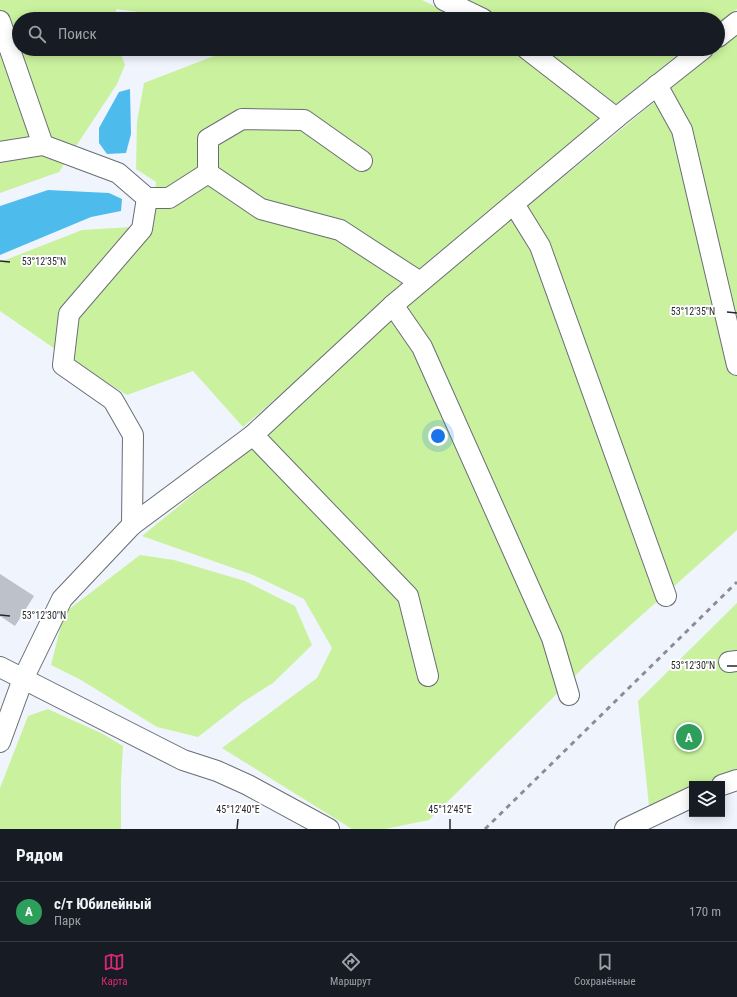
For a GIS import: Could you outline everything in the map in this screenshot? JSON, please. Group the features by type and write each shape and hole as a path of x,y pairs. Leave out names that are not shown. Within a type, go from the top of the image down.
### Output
{"street":[{"path":"444,0 468,12"},
{"path":"0,21 12,56"},
{"path":"725,31 737,22"},
{"path":"12,56 43,145"},
{"path":"536,56 616,118"},
{"path":"0,742 24,679 62,599 132,525 253,434 393,305 616,118 694,56"},
{"path":"658,85 682,130 737,365"},
{"path":"208,173 208,139 242,120 304,120 362,161"},
{"path":"0,152 43,145 118,173 147,198 169,198 208,173"},
{"path":"208,173 261,209 340,230 420,282"},
{"path":"132,525 133,435 113,400 63,365 69,314 142,229 147,198"},
{"path":"514,204 540,246 666,596"},
{"path":"393,305 425,354 552,638 569,695"},
{"path":"253,434 408,596 428,676"},
{"path":"0,666 183,760 217,771 248,785 329,829"},
{"path":"725,785 737,780"},
{"path":"625,829 689,798"}],"green space":[{"path":"0,0 422,0 447,12 139,12 116,9 116,12 12,12 12,56 122,56 125,65 117,84 59,172 0,193"},
{"path":"463,0 737,0 737,9 725,18 725,12 488,12"},
{"path":"737,34 737,530 587,664 429,820 385,829 352,829 222,748 317,678 332,648 304,599 253,575 142,536 253,446 392,318 710,56 725,56 725,44"},
{"path":"214,56 522,56 600,118 243,427 193,371 127,395 74,362 0,311 0,262 82,230 150,226 156,182 136,169 137,122 144,83"},
{"path":"552,56 677,56 616,104"},
{"path":"140,555 174,560 245,581 295,606 312,645 273,683 243,702 198,737 157,727 81,680 51,665 64,613"},
{"path":"737,603 737,773 715,781 689,781 689,791 649,806 638,701"},
{"path":"48,709 103,734 123,746 121,829 0,829 0,788 28,716"}],"water":[{"path":"130,89 131,134 126,153 107,154 99,143 99,128 119,92"},
{"path":"48,190 109,193 122,199 121,211 91,217 0,255 0,206"}],"building":[{"path":"0,574 34,596 15,626 0,616"}],"railway":[{"path":"485,829 737,582"}],"place":[{"name":"с/т Юбилейный","path":"689,737"}]}
